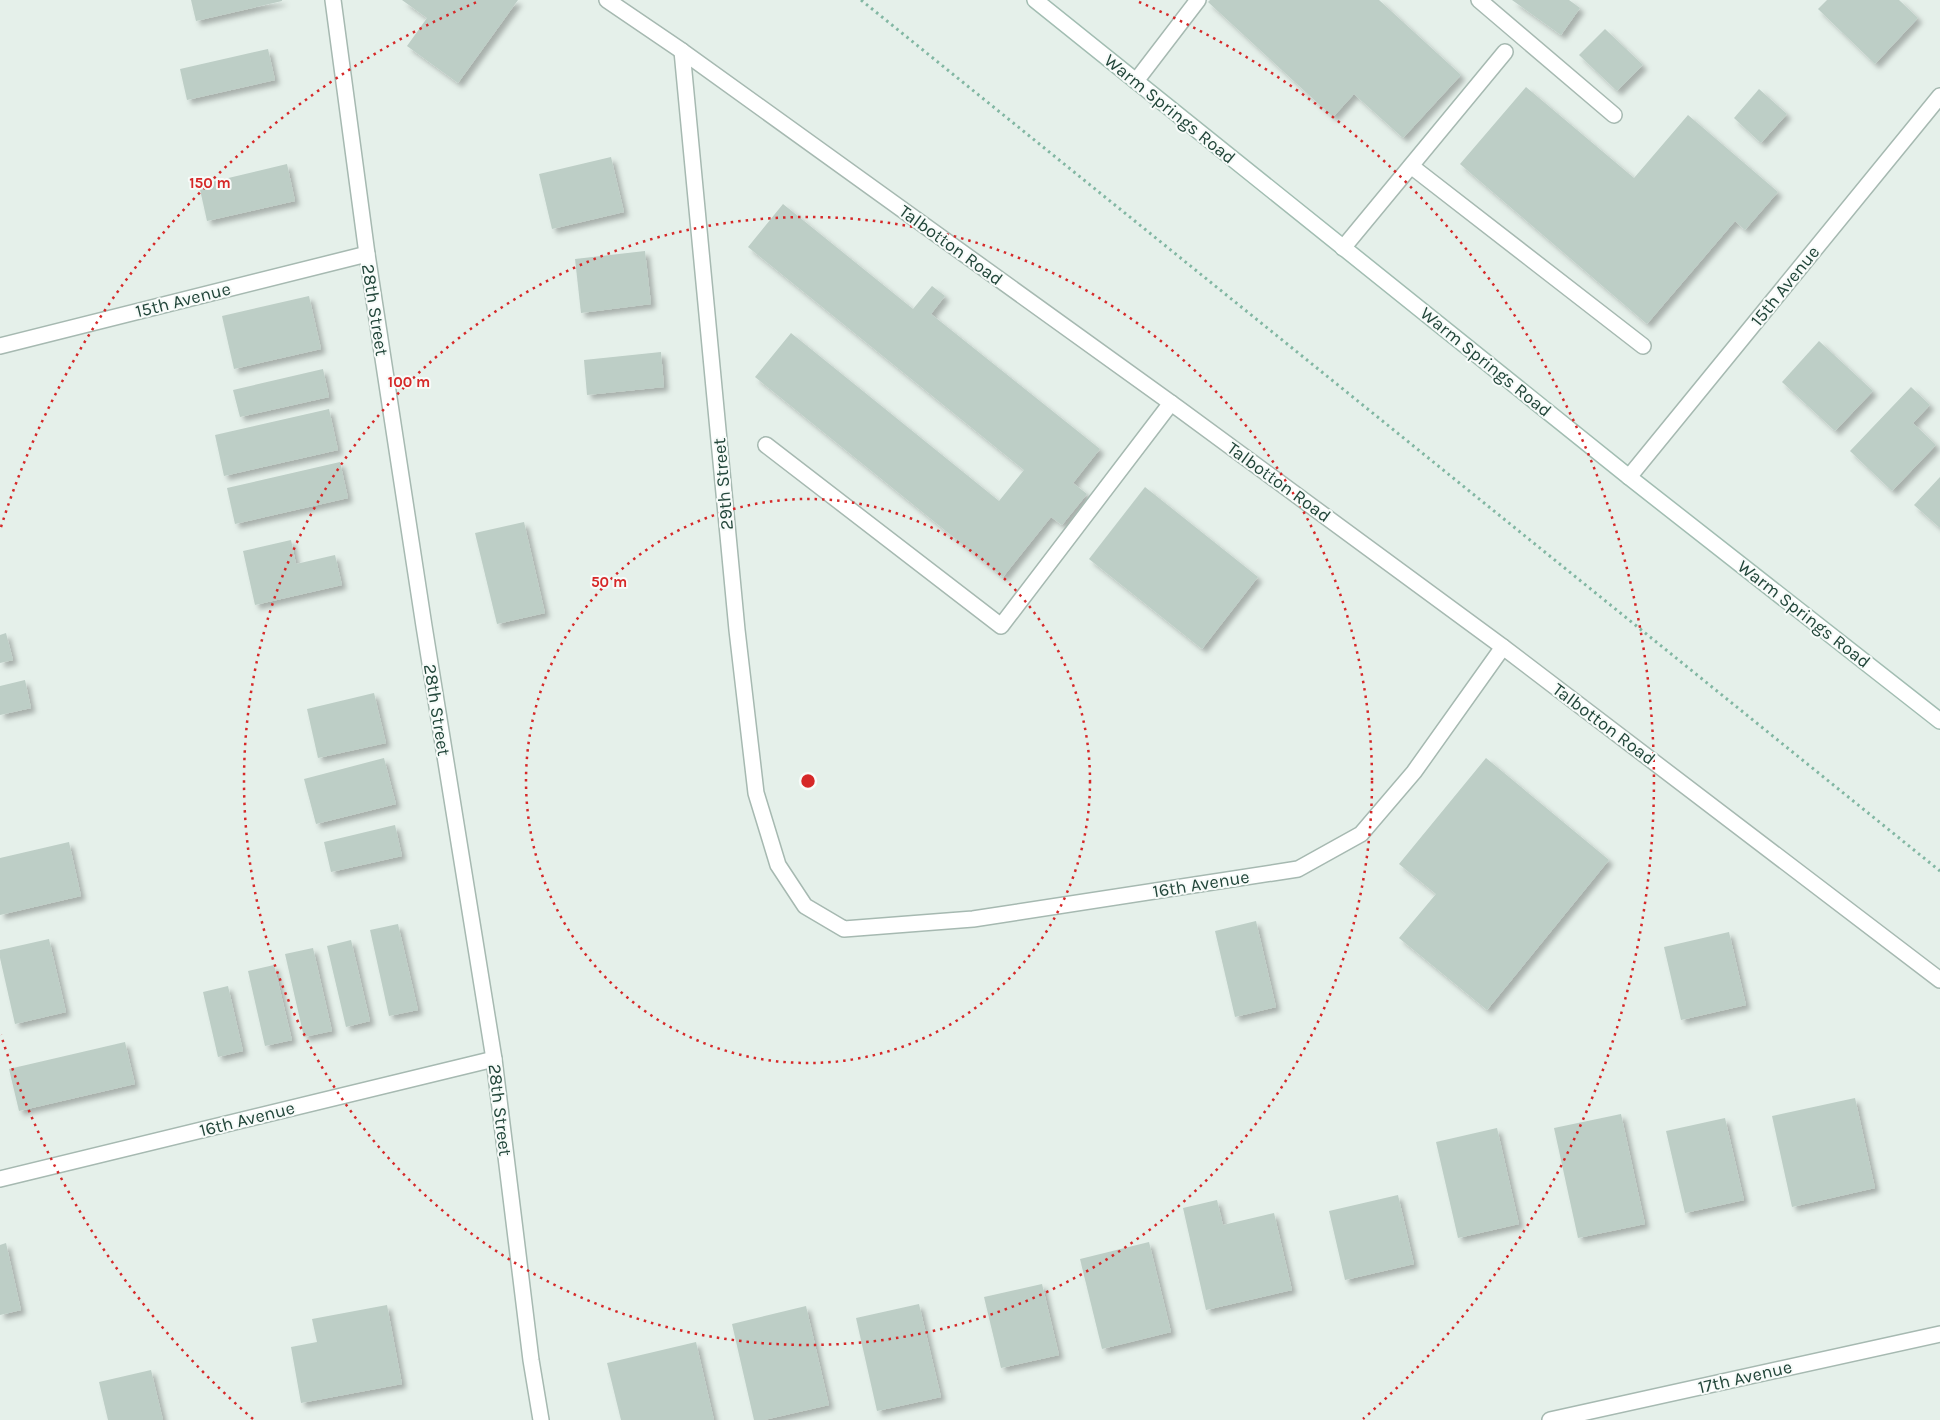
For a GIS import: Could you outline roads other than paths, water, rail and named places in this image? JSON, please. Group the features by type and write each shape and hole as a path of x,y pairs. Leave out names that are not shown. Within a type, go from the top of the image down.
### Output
{"street":[{"name":"28th Street","path":"333,0 367,254 424,626 494,1059 540,1420"},
{"name":"Talbotton Road","path":"608,0 682,51 1171,403 1503,647 1940,980"},
{"name":"Warm Springs Road","path":"1035,0 1629,477 1940,721"},
{"path":"1136,81 1198,0"},
{"path":"1479,0 1614,115"},
{"name":"29th Street","path":"682,51 737,630 756,793 778,865 806,906"},
{"path":"1344,248 1506,52"},
{"name":"15th Avenue","path":"1629,477 1940,96"},
{"path":"1411,166 1643,346"},
{"name":"15th Avenue","path":"0,346 367,254"},
{"path":"766,445 1001,626 1171,403"},
{"name":"16th Avenue","path":"806,906 844,929 854,929 974,919 1298,869 1361,834 1414,772 1503,647"},
{"name":"16th Avenue","path":"0,1179 494,1059"},
{"name":"17th Avenue","path":"1550,1420 1940,1334"}]}
